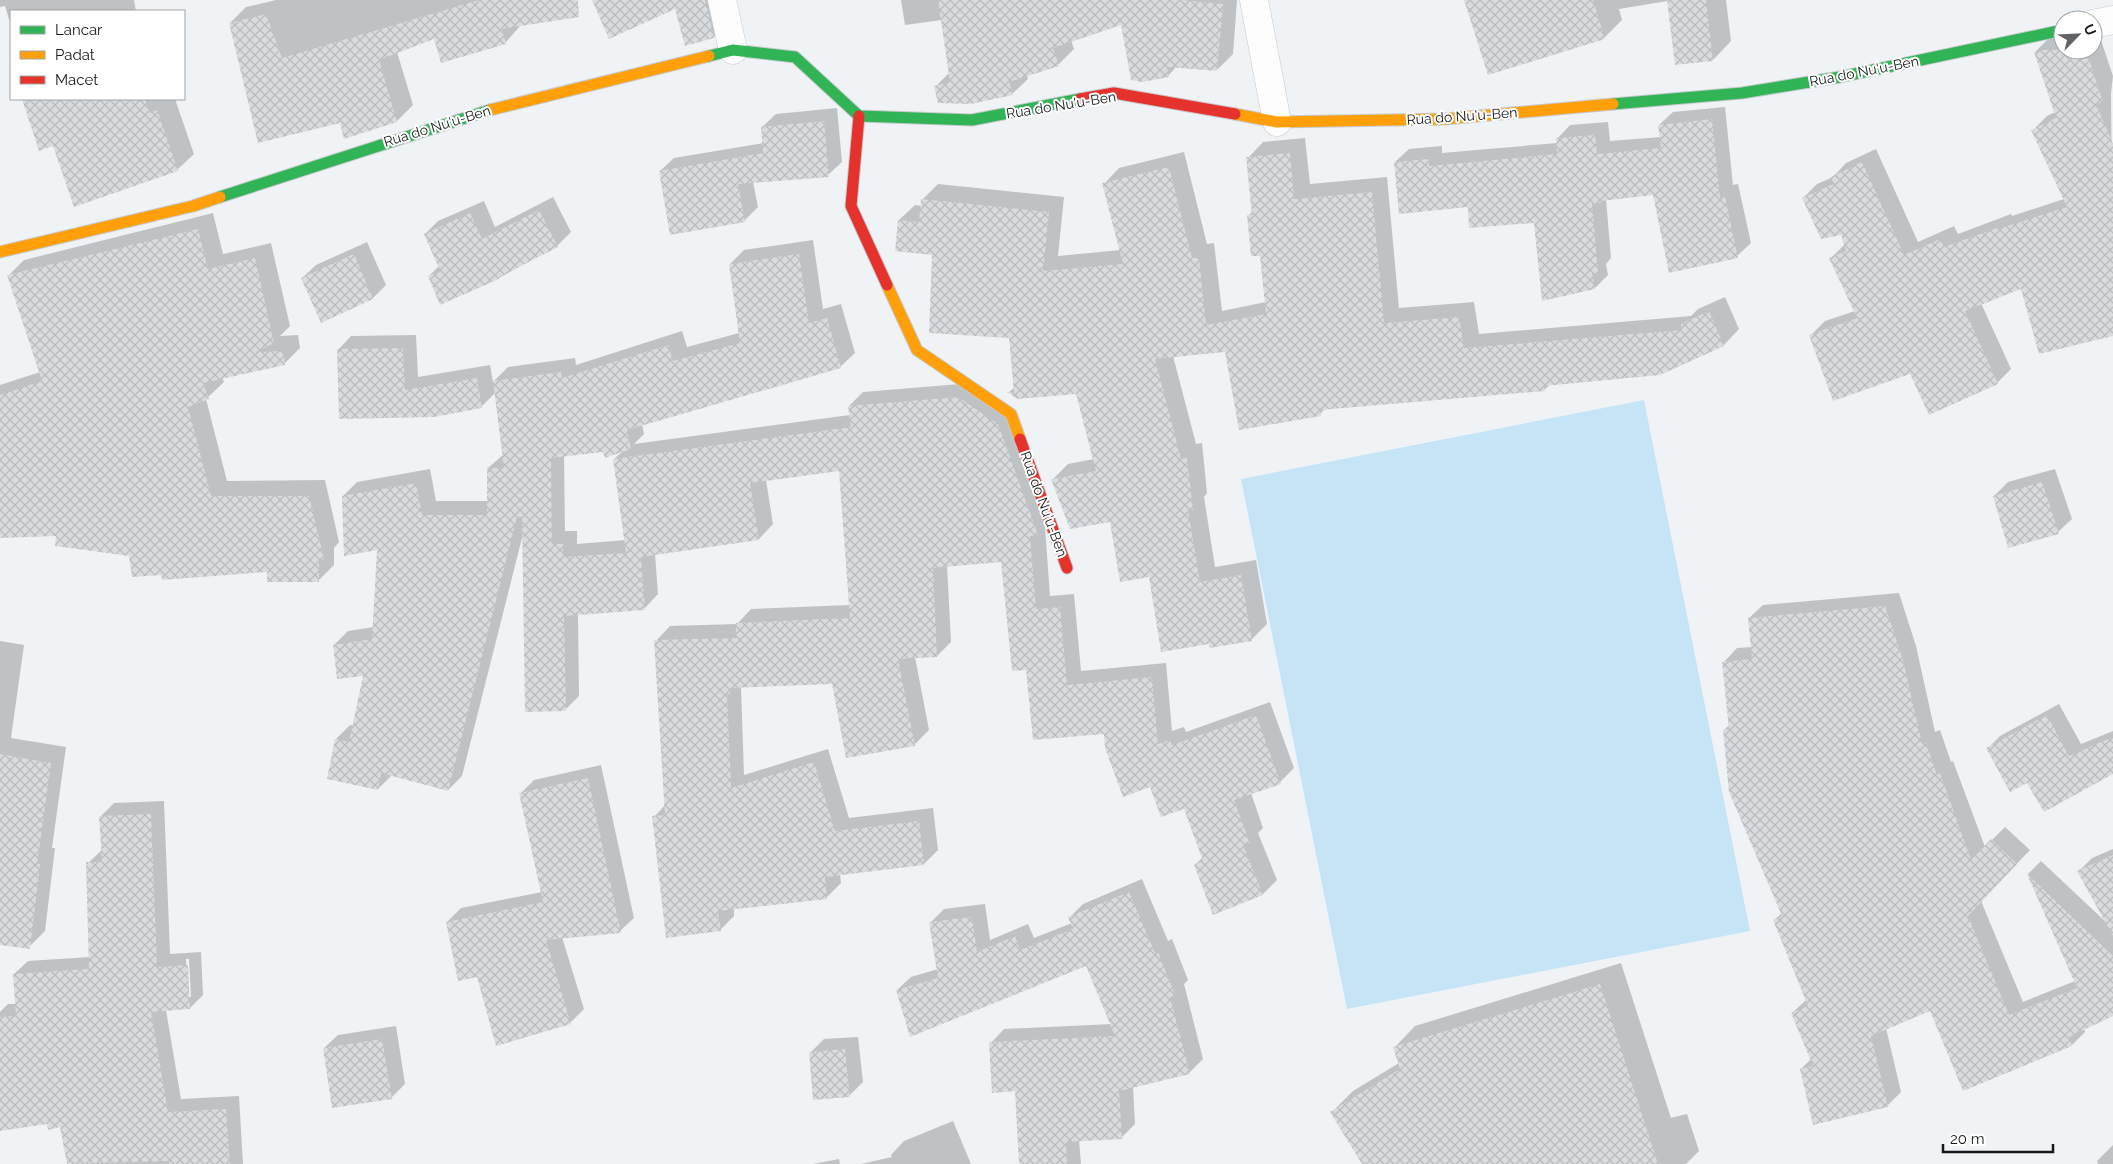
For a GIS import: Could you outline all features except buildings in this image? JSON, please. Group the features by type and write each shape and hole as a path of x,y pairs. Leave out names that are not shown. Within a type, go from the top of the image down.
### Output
{"street":[{"path":"722,0 733,50"},
{"path":"1254,0 1277,122"},
{"name":"Rua do Nu'u-Ben","path":"0,252 192,206 468,115 733,50 795,56 859,116 972,120 1114,94 1277,122 1445,119 1742,93 1840,77 2053,32"},
{"name":"Rua do Nu'u-Ben","path":"859,116 851,206 917,350 1011,414 1067,568"}],"shaded area":[{"path":"1644,400 1750,931 1347,1009 1241,479"}],"traffic: fast":[{"path":"1613,104 1742,93 1840,77 2053,32"},
{"path":"709,56 733,50 795,57 859,116 972,120 1080,99"},
{"path":"220,197 490,110"}],"traffic: slow":[{"path":"490,110 709,56"},
{"path":"1235,114 1277,122 1445,119 1613,104"},
{"path":"0,252 193,206 220,197"},
{"path":"887,285 917,350 1011,414 1020,439"}],"traffic: jam":[{"path":"1080,99 1114,93 1235,114"},
{"path":"859,116 851,206 887,285"},
{"path":"1020,439 1067,568"}]}
